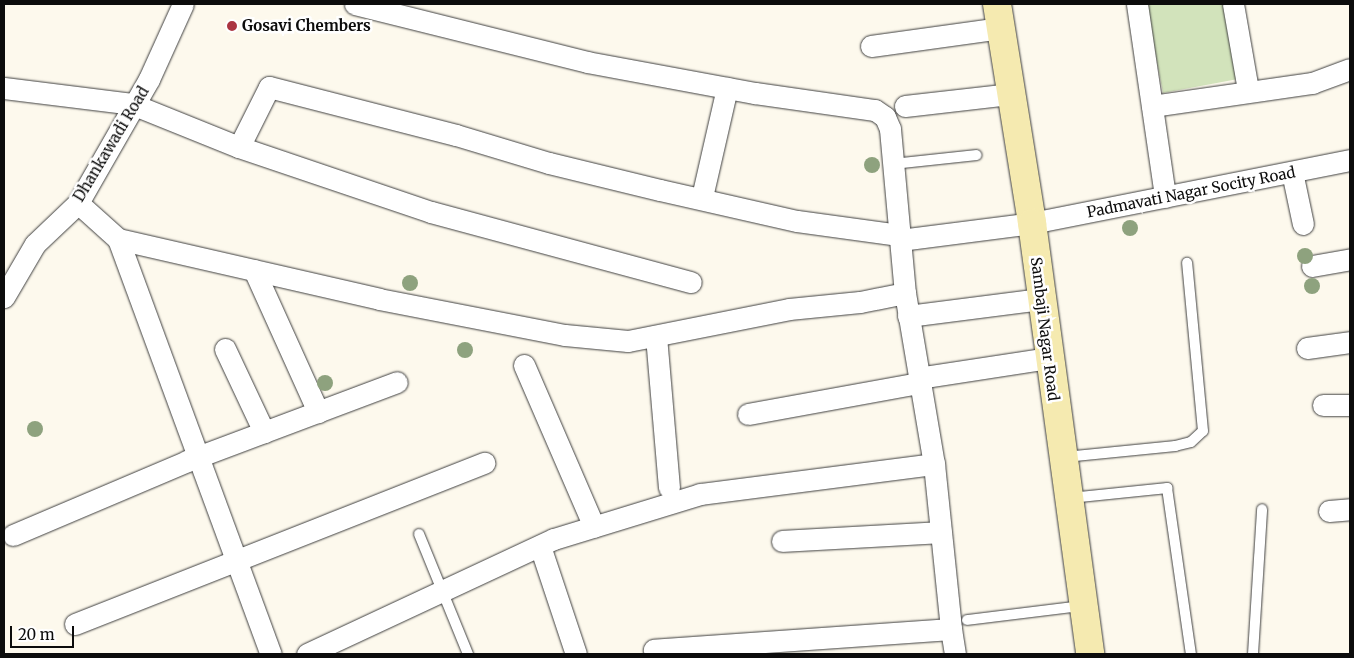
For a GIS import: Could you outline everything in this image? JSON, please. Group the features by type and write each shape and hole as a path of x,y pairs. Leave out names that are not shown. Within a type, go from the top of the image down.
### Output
{"street":[{"name":"Dhankawadi Road","path":"4,297 34,244 78,203 132,104 149,79 184,4"},
{"path":"355,4 587,62 727,88 875,110 884,117 890,129 908,316 934,464 941,532 959,625 955,654"},
{"path":"1137,4 1165,197"},
{"path":"1237,5 1248,90"},
{"path":"871,46 999,16"},
{"name":"Sambaji Nagar Road","path":"999,16 1032,223 1081,606 1090,654"},
{"path":"1152,106 1248,90 1312,83 1350,69"},
{"name":"Padmavati Nagar Socity Road","path":"239,146 269,87 456,135 549,163 797,220 900,237 1032,223 1350,160"},
{"path":"4,88 132,104 239,146 431,212 691,282"},
{"path":"702,197 727,88"},
{"path":"906,106 1011,94"},
{"path":"1292,172 1303,224"},
{"path":"78,203 118,238 379,299 565,335 628,341 789,309 860,302 905,293"},
{"path":"118,238 271,654"},
{"path":"1312,266 1350,259"},
{"path":"254,270 318,412"},
{"path":"908,316 1041,299"},
{"path":"656,336 669,487"},
{"path":"1307,348 1350,342"},
{"path":"225,349 264,432"},
{"path":"748,414 1049,358"},
{"path":"524,364 594,527"},
{"path":"13,535 199,457 397,382"},
{"path":"1323,405 1350,405"},
{"path":"75,624 484,463"},
{"path":"308,654 540,546 700,494 934,464"},
{"path":"1329,511 1350,509"},
{"path":"782,541 941,532"},
{"path":"540,546 576,654"},
{"path":"654,650 959,625"}],"lane":[{"path":"893,164 977,155"},
{"path":"1062,458 1175,446 1191,442 1203,431 1187,263"},
{"path":"1067,499 1167,488 1191,654"},
{"path":"1253,654 1262,509"},
{"path":"419,534 468,654"},
{"path":"959,625 1081,606"}],"green space":[{"path":"1146,4 1224,4 1238,79 1163,93"}],"place":[{"name":"Gosavi Chembers","path":"232,26"}]}
